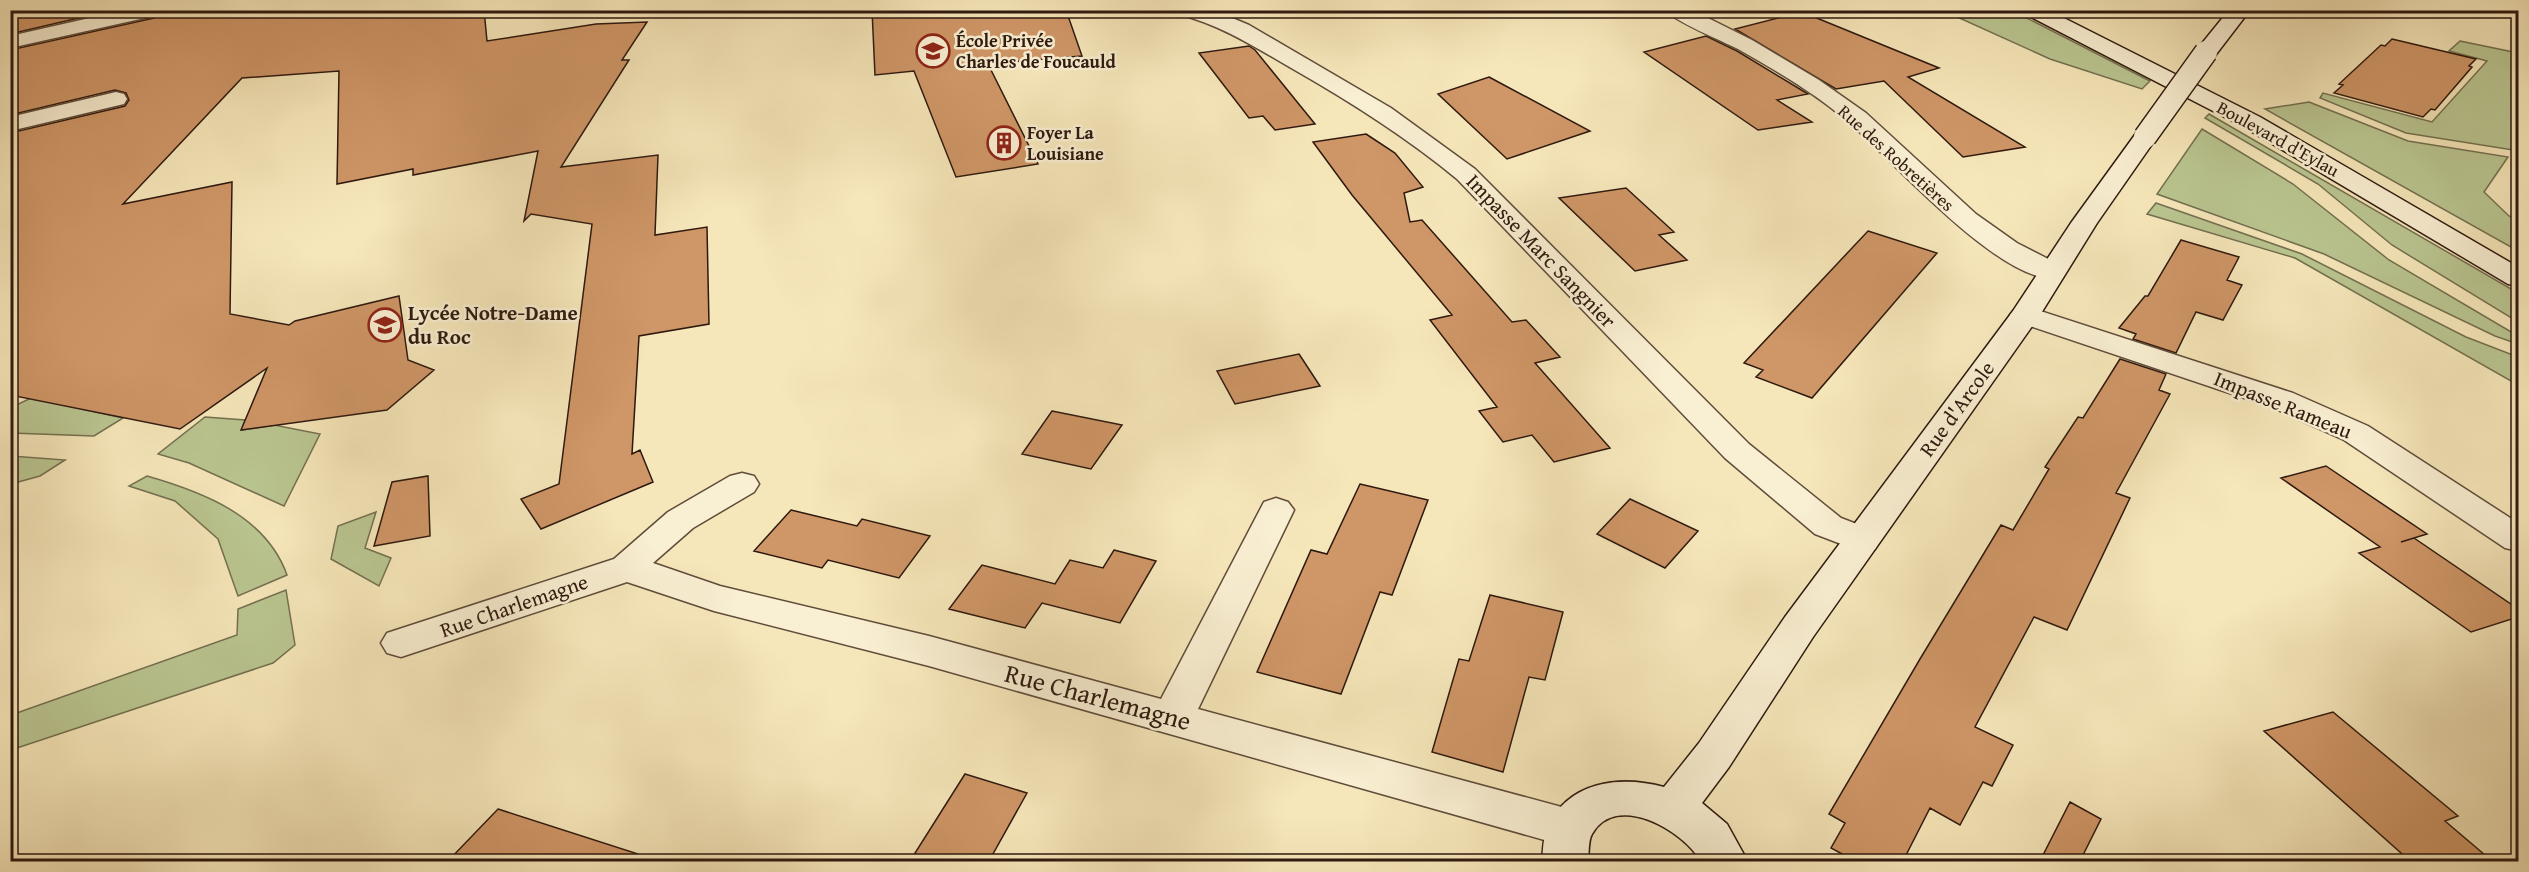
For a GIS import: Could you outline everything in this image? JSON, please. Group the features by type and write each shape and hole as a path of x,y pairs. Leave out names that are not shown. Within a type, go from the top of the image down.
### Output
{"street":[{"path":"10,42 154,10"},
{"name":"Impasse Marc Sangnier","path":"1185,10 1226,22 1389,116 1432,144 1466,174 1737,451 1828,526 1862,540"},
{"name":"Rue des Robretières","path":"1676,10 1718,29 1780,65 1854,115 1967,222 2025,261 2052,272"},
{"name":"Boulevard d'Eylau","path":"2032,10 2252,122 2518,278"},
{"name":"Rue d'Arcole","path":"1674,807 1714,755 1799,627 2025,315 2145,137 2206,52 2240,10"},
{"path":"10,124 116,99"},
{"name":"Impasse Rameau","path":"2025,315 2282,400 2356,433 2518,539"},
{"name":"Rue Charlemagne","path":"401,644 627,568 653,539 685,515 742,484"},
{"path":"1173,717 1276,510"},
{"name":"Rue Charlemagne","path":"627,568 714,598 929,651 1173,717 1567,845"},
{"path":"1567,845 1582,812 1601,801 1623,797 1640,798 1674,807 1694,820 1711,836 1725,861"}],"green space":[{"path":"1944,11 2013,11 2150,81 2142,89 2050,59"},
{"path":"2460,41 2513,52 2518,60 2518,143 2513,150 2406,133 2320,98 2323,93 2432,122 2487,61 2449,51"},
{"path":"2309,102 2408,141 2508,157 2484,192 2509,216 2518,221 2518,251 2265,109"},
{"path":"2209,114 2518,293 2518,322 2392,245 2318,184 2205,118"},
{"path":"2202,129 2293,184 2389,260 2518,336 2518,344 2495,336 2324,254 2157,194"},
{"path":"2156,203 2302,254 2466,337 2518,357 2518,385 2295,258 2147,214"},
{"path":"31,398 123,418 94,436 11,433 10,408"},
{"path":"205,417 245,420 242,430 274,425 320,434 284,506 189,463 158,454"},
{"path":"11,456 65,460 40,476 11,484"},
{"path":"147,476 190,490 230,509 264,537 277,554 287,575 238,596 218,539 175,501 129,486"},
{"path":"376,512 365,548 391,558 379,586 331,559 338,526"},
{"path":"286,590 295,645 273,663 11,750 11,715 237,635 238,609"}],"building":[{"path":"10,10 113,10 10,34"},
{"path":"166,10 484,10 487,41 596,24 647,22 622,60 629,60 561,167 658,155 655,235 707,227 709,324 639,336 632,454 640,450 653,482 541,529 521,499 559,484 592,224 531,214 524,221 538,151 413,175 413,169 337,184 339,71 242,78 123,204 232,182 230,314 289,325 295,321 399,296 408,360 434,370 387,410 241,430 267,368 180,429 10,395 10,133 125,106 129,100 126,93 115,90 10,115 10,50 154,18"},
{"path":"872,10 1066,10 1082,56 988,64 1038,164 956,177 914,71 875,75"},
{"path":"1802,12 1939,68 1908,77 2025,147 1963,157 1884,81 1836,89 1735,29"},
{"path":"1706,36 1737,51 1808,94 1777,100 1812,122 1758,130 1644,52"},
{"path":"2392,39 2476,59 2469,66 2472,67 2435,110 2431,109 2423,117 2334,93 2343,85 2339,84 2381,45 2385,46"},
{"path":"1249,46 1255,50 1315,124 1275,130 1263,116 1249,118 1199,53"},
{"path":"1489,77 1590,131 1507,159 1438,94"},
{"path":"1366,134 1395,153 1423,187 1404,193 1410,222 1422,220 1512,322 1526,320 1560,357 1535,363 1610,448 1554,462 1532,435 1503,442 1479,411 1497,407 1430,320 1452,315 1352,195 1313,142"},
{"path":"1626,188 1674,232 1659,235 1687,260 1635,271 1559,198"},
{"path":"1868,231 1937,253 1812,398 1756,377 1763,370 1744,363"},
{"path":"2181,240 2239,257 2227,280 2242,285 2223,320 2196,312 2176,353 2133,339 2136,334 2119,328 2145,296 2148,296"},
{"path":"1299,354 1320,386 1235,404 1217,371"},
{"path":"2120,359 2166,374 2159,390 2170,394 2116,493 2130,498 2067,630 2034,617 1975,727 2013,745 1992,786 1983,782 1960,825 1930,808 1903,861 1855,861 1831,848 1845,823 1829,814 1920,659 2001,525 2013,530 2049,469 2045,467 2078,417 2083,418"},
{"path":"1052,411 1122,425 1091,469 1022,454"},
{"path":"2326,466 2427,534 2414,538 2518,609 2518,617 2471,632 2359,553 2380,547 2281,478"},
{"path":"428,476 430,536 374,546 392,482"},
{"path":"1360,484 1428,500 1392,595 1380,592 1341,694 1257,672 1311,550 1327,554"},
{"path":"1630,499 1698,531 1665,568 1597,534"},
{"path":"791,510 857,526 862,519 930,536 899,578 828,560 822,568 754,551"},
{"path":"1114,550 1156,561 1120,623 1042,603 1025,628 949,609 982,565 1055,584 1070,560 1103,568"},
{"path":"1490,595 1563,612 1545,680 1529,677 1503,772 1432,752 1459,659 1469,661"},
{"path":"2333,712 2458,816 2445,821 2492,861 2410,861 2264,731"},
{"path":"965,774 1027,793 989,861 910,861"},
{"path":"2070,802 2101,819 2080,861 2040,861"},
{"path":"498,809 638,854 637,861 448,861"}],"place":[{"name":"École Privée Charles de Foucauld","path":"933,51"},
{"name":"Foyer La Louisiane","path":"1004,143"},
{"name":"Lycée Notre-Dame du Roc","path":"385,325"}]}
